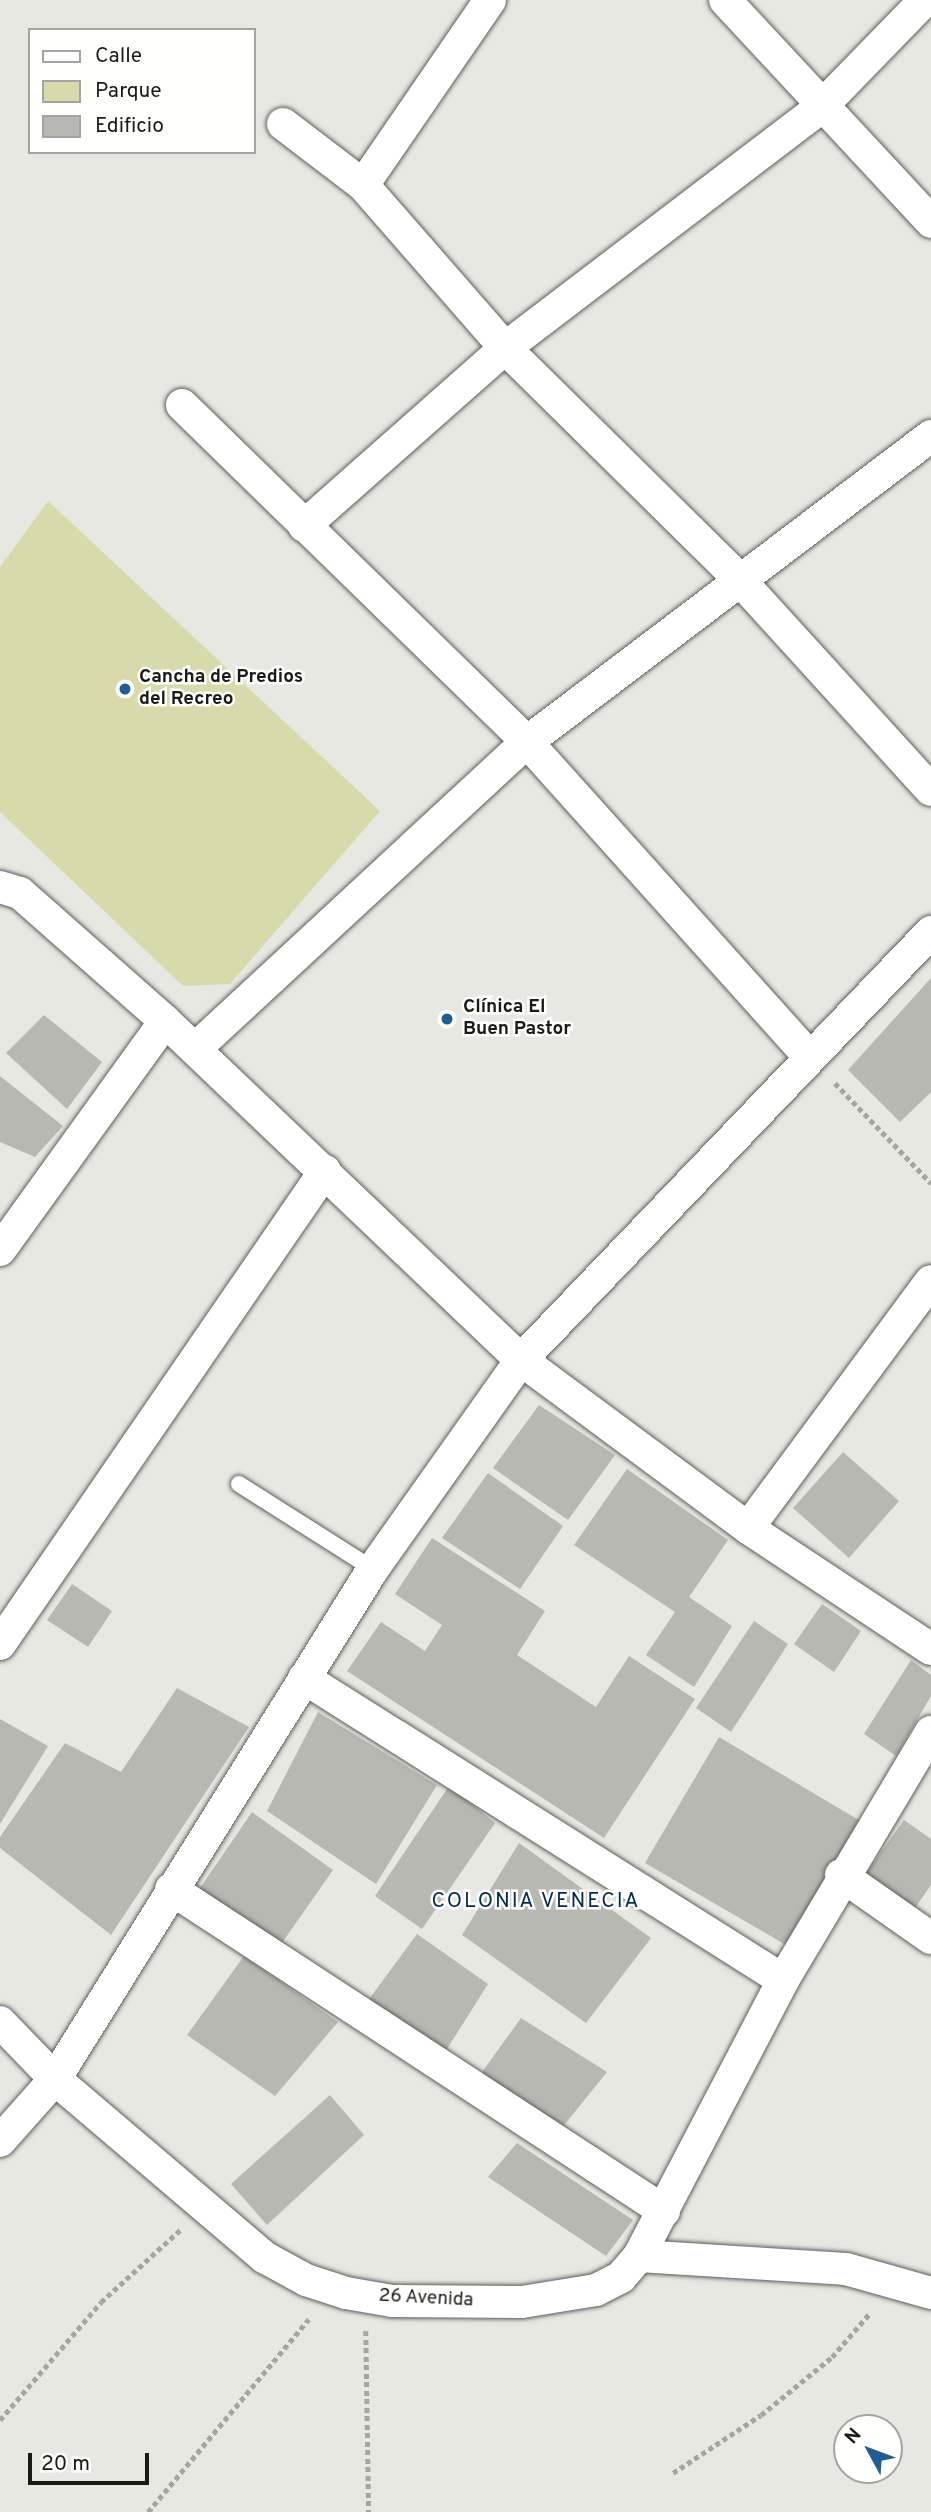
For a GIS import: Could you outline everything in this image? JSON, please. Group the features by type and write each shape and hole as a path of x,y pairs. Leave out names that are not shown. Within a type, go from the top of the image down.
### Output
{"street":[{"path":"363,185 490,0"},
{"path":"725,0 821,107 931,222"},
{"path":"304,526 505,348 821,107 925,0"},
{"path":"283,124 363,185 505,348 739,579 931,790"},
{"path":"183,405 527,743 810,1057"},
{"path":"195,1049 527,743 739,579 931,436"},
{"path":"0,887 20,893 165,1021 521,1360 748,1528 931,1649"},
{"path":"0,2141 55,2079 373,1569 521,1360 931,932"},
{"path":"0,1250 165,1021"},
{"path":"0,1644 325,1171"},
{"path":"748,1528 931,1280"},
{"path":"304,1678 783,1980"},
{"name":"26 Avenida","path":"0,2022 55,2079 204,2209 264,2257 334,2289 366,2296 522,2302 596,2290 621,2277 639,2256 841,1875 931,1732"},
{"path":"841,1875 931,1938"},
{"path":"171,1889 664,2211"},
{"path":"639,2256 846,2269 900,2280 931,2293"}],"lane":[{"path":"239,1484 373,1569"}],"path":[{"path":"810,1057 931,1183"},
{"path":"0,2420 101,2302 204,2209"},
{"path":"673,2473 832,2357 900,2280"},
{"path":"148,2512 334,2289"},
{"path":"366,2296 369,2512"}],"green space":[{"name":"Cancha de Predios del Recreo","path":"48,501 380,811 230,984 183,986 0,812 0,567"}],"building":[{"path":"931,978 931,1092 900,1122 848,1070"},
{"path":"44,1015 102,1062 67,1109 6,1053"},
{"path":"0,1076 63,1126 35,1157 0,1142"},
{"path":"539,1405 615,1455 568,1520 493,1468"},
{"path":"843,1452 899,1501 849,1558 793,1508"},
{"path":"627,1469 728,1540 689,1597 732,1626 694,1687 646,1655 675,1612 574,1545"},
{"path":"488,1473 563,1526 520,1589 442,1538"},
{"path":"432,1538 545,1611 517,1655 596,1707 629,1656 695,1699 604,1838 347,1671 381,1622 425,1651 442,1625 395,1594"},
{"path":"72,1584 112,1611 88,1647 47,1620"},
{"path":"822,1604 861,1631 834,1672 794,1644"},
{"path":"754,1621 788,1644 731,1732 696,1708"},
{"path":"911,1660 931,1675 931,1696 896,1756 864,1734"},
{"path":"177,1688 249,1727 111,1935 0,1848 0,1837 65,1743 121,1772"},
{"path":"318,1712 437,1785 376,1884 267,1811"},
{"path":"0,1719 48,1746 0,1824"},
{"path":"719,1737 862,1822 798,1952 645,1863"},
{"path":"449,1786 495,1823 422,1929 375,1896"},
{"path":"252,1812 333,1870 277,1950 198,1891"},
{"path":"904,1820 931,1839 931,1885 915,1908 866,1873"},
{"path":"519,1843 651,1938 586,2023 462,1935"},
{"path":"417,1934 488,1984 442,2057 367,2002"},
{"path":"244,1956 338,2022 275,2096 187,2035"},
{"path":"521,2018 607,2072 561,2129 480,2075"},
{"path":"330,2095 364,2135 267,2225 231,2184"},
{"path":"517,2143 633,2220 606,2256 488,2177"}],"place":[{"name":"Cancha de Predios del Recreo","path":"125,689"},
{"name":"Clínica El Buen Pastor","path":"447,1019"}],"district":[{"name":"COLONIA VENECIA","path":"536,1902"}]}
